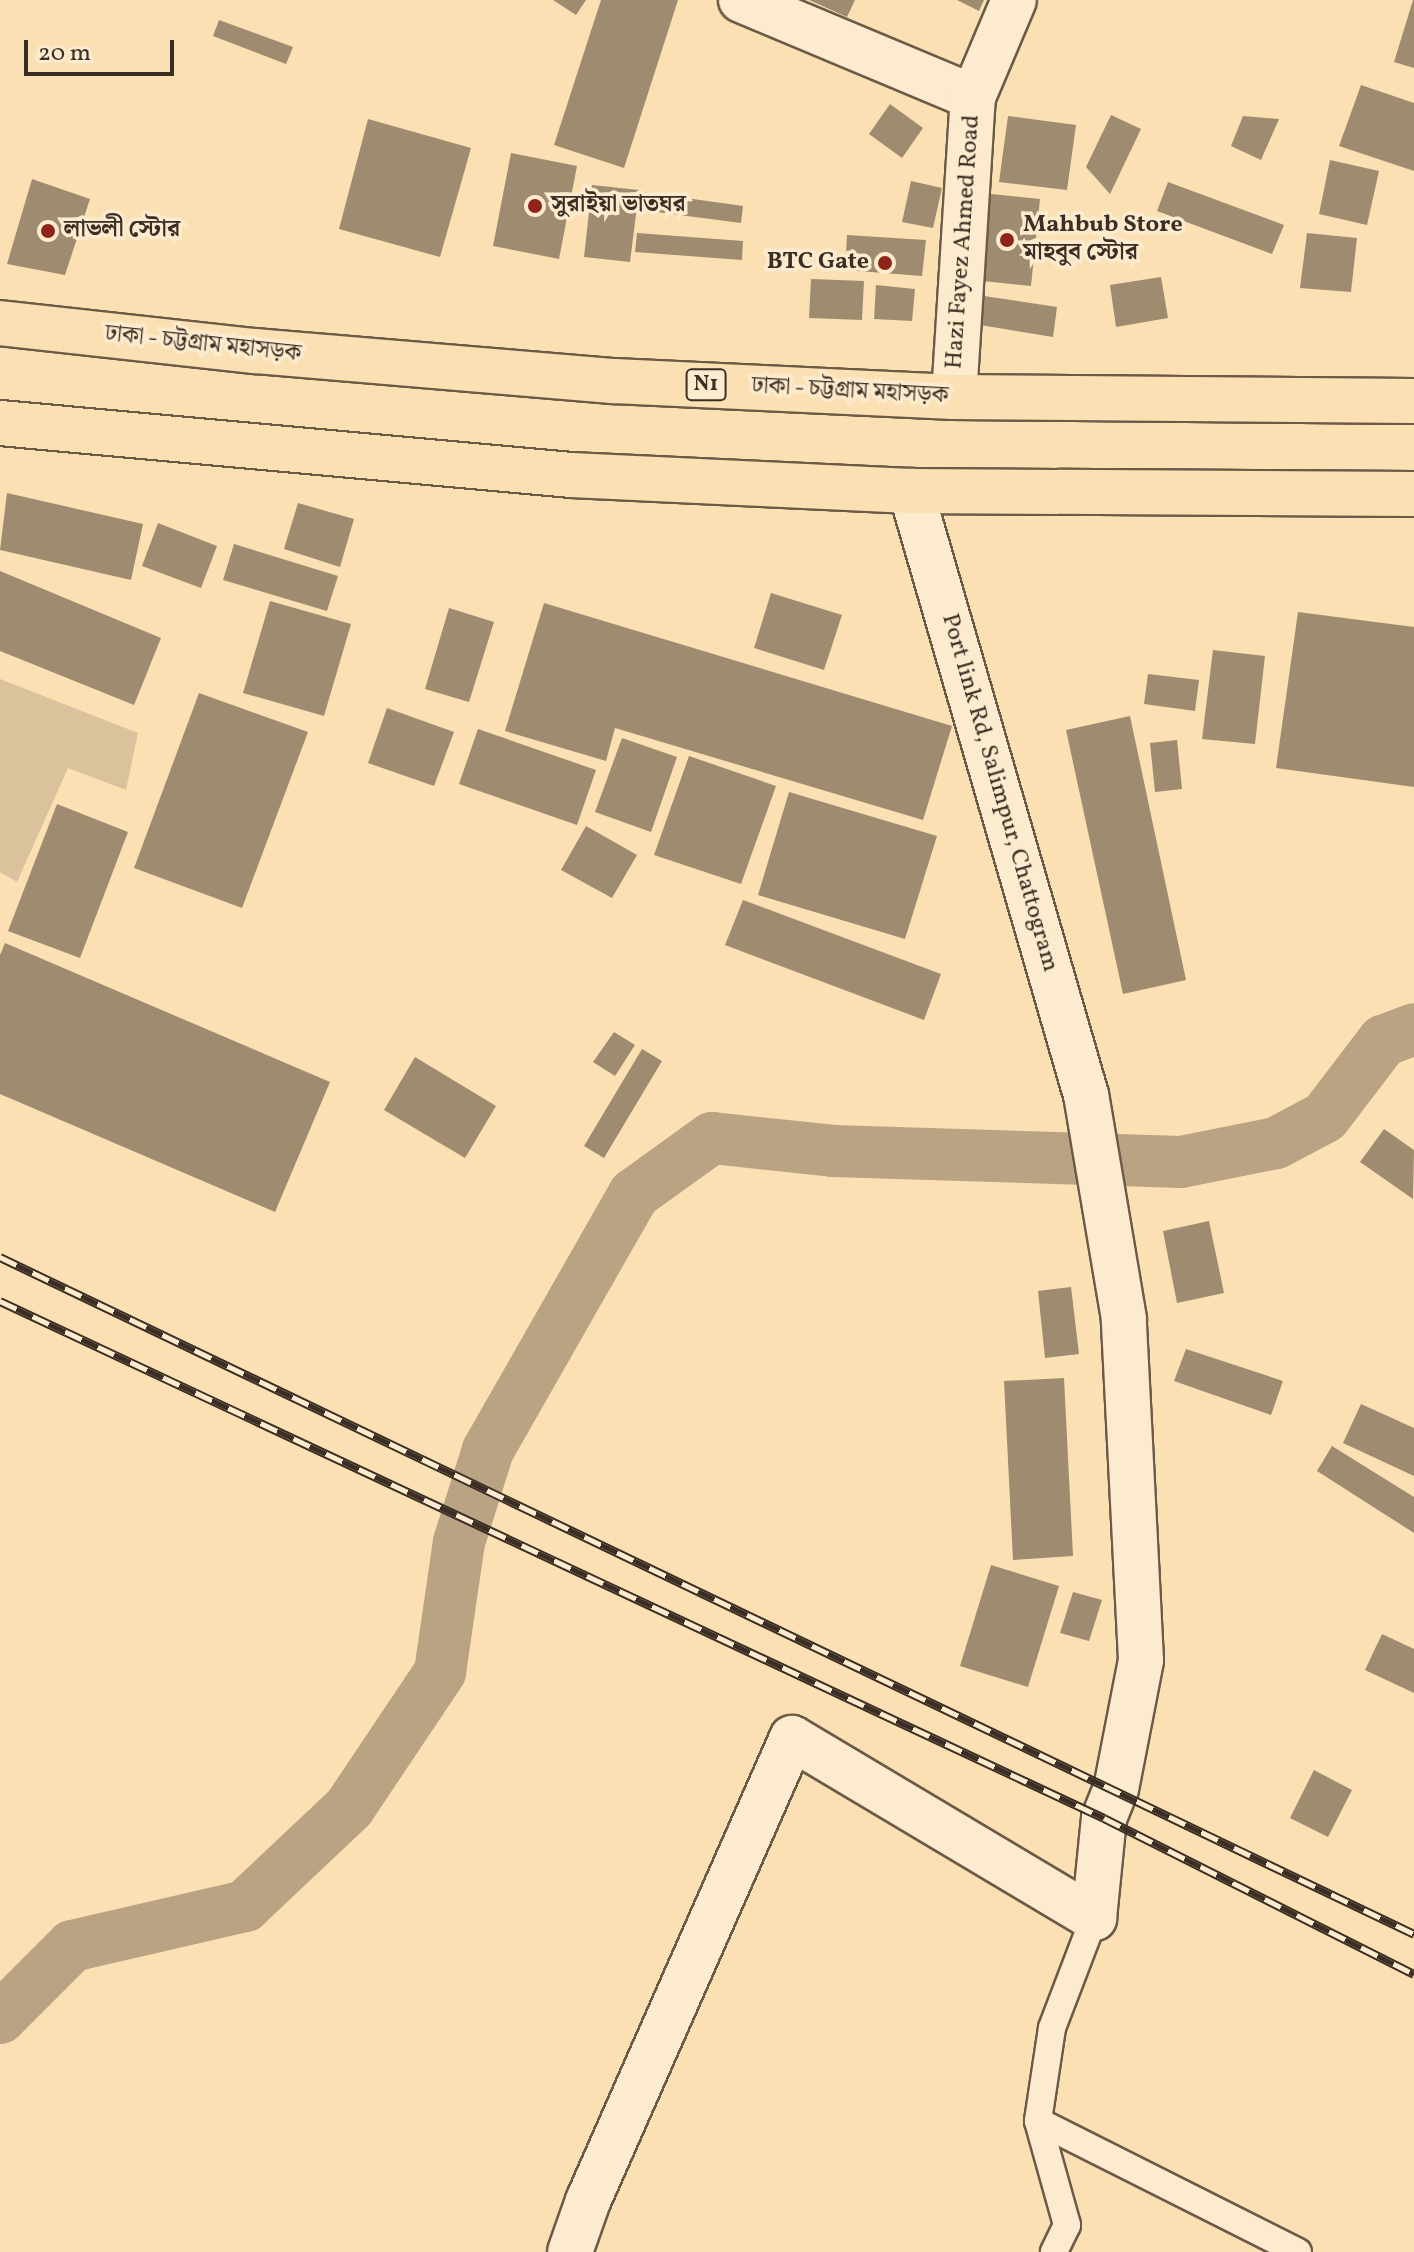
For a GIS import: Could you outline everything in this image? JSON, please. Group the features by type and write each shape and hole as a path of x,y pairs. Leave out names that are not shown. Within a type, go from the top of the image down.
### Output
{"highway":[{"name":"ঢাকা - চট্টগ্রাম মহাসড়ক","path":"0,323 255,351 582,378 954,397 1414,401"},
{"path":"0,423 571,475 911,491 1414,494"}],"street":[{"path":"741,0 973,97"},
{"name":"Hazi Fayez Ahmed Road","path":"954,397 973,97 1014,0"},
{"name":"Port link Rd, Salimpur, Chattogram","path":"911,491 1086,1095 1124,1319 1141,1660 1116,1789 1104,1818 1094,1918"},
{"path":"570,2252 792,1738 1094,1918"}],"lane":[{"path":"1054,2252 1067,2225 1038,2121 1052,2028 1094,1918"},
{"path":"1038,2121 1298,2252"}],"shaded area":[{"path":"0,679 138,733 126,790 68,768 17,882 0,872"}],"building":[{"path":"553,0 586,0 576,15"},
{"path":"601,0 678,0 624,168 554,145"},
{"path":"809,0 855,0 847,17"},
{"path":"957,0 984,0 979,11"},
{"path":"1414,0 1414,68 1394,62"},
{"path":"219,20 293,47 286,64 213,36"},
{"path":"1361,85 1414,103 1414,171 1339,146"},
{"path":"890,104 923,128 902,158 869,134"},
{"path":"1111,115 1141,129 1110,194 1086,167"},
{"path":"1008,116 1076,125 1067,190 999,182"},
{"path":"1243,116 1279,119 1261,160 1231,146"},
{"path":"368,119 471,148 440,257 339,229"},
{"name":"সুরাইয়া ভাতঘর","path":"511,153 577,166 559,259 493,246"},
{"path":"1330,160 1379,171 1367,225 1319,214"},
{"name":"লাভলী স্টোর","path":"32,179 90,199 65,275 7,264"},
{"path":"911,181 942,188 933,228 902,222"},
{"path":"1168,182 1284,225 1272,254 1157,211"},
{"path":"592,185 639,190 630,262 584,257"},
{"path":"643,192 743,206 741,223 641,210"},
{"name":"Mahbub Store মাহবুব স্টোর","path":"982,193 1040,199 1031,286 974,280"},
{"path":"637,233 743,241 742,260 635,252"},
{"path":"1307,233 1357,238 1351,292 1300,288"},
{"path":"847,235 926,240 922,276 845,270"},
{"path":"1161,277 1168,318 1116,327 1110,285"},
{"path":"811,279 864,281 862,320 809,318"},
{"path":"876,285 915,289 912,321 874,319"},
{"path":"984,296 1057,307 1053,337 980,325"},
{"path":"7,493 143,524 131,580 0,550"},
{"path":"298,503 354,519 340,567 284,549"},
{"path":"158,523 217,546 201,588 142,566"},
{"path":"234,544 338,576 327,611 223,580"},
{"path":"0,571 161,638 134,705 0,651"},
{"path":"771,593 842,615 824,670 754,648"},
{"path":"270,601 351,624 324,716 243,693"},
{"path":"544,603 952,726 923,820 615,728 606,761 505,731"},
{"path":"449,608 494,622 469,702 425,689"},
{"path":"1298,612 1414,627 1414,787 1276,768"},
{"path":"1213,650 1265,656 1255,744 1202,739"},
{"path":"1148,674 1199,680 1195,711 1144,704"},
{"path":"199,693 308,732 242,908 134,868"},
{"path":"387,708 454,732 434,786 368,763"},
{"path":"1130,716 1186,980 1123,994 1066,730"},
{"path":"478,729 596,770 577,825 459,784"},
{"path":"622,738 677,757 651,832 595,812"},
{"path":"1177,740 1182,789 1155,792 1150,743"},
{"path":"689,756 776,786 741,884 654,855"},
{"path":"789,792 937,836 905,939 758,895"},
{"path":"57,804 128,832 80,958 8,931"},
{"path":"586,826 637,855 612,898 561,870"},
{"path":"743,900 941,974 924,1020 725,945"},
{"path":"5,943 330,1082 275,1212 0,1094 0,955"},
{"path":"614,1032 635,1045 615,1076 593,1062"},
{"path":"642,1049 662,1061 604,1158 584,1146"},
{"path":"415,1057 496,1106 465,1158 384,1110"},
{"path":"1384,1129 1414,1150 1413,1199 1360,1162"},
{"path":"1209,1221 1224,1293 1177,1303 1163,1231"},
{"path":"1071,1287 1079,1354 1045,1358 1038,1291"},
{"path":"1186,1349 1283,1381 1271,1415 1174,1381"},
{"path":"1064,1378 1073,1556 1013,1560 1004,1381"},
{"path":"1361,1404 1414,1428 1414,1476 1343,1443"},
{"path":"1332,1446 1414,1497 1414,1533 1317,1471"},
{"path":"991,1565 1059,1586 1028,1687 960,1666"},
{"path":"1073,1592 1102,1600 1089,1641 1060,1633"},
{"path":"1382,1634 1414,1649 1414,1693 1365,1670"},
{"path":"1314,1770 1352,1790 1328,1837 1290,1818"}],"waterway":[{"path":"0,2018 72,1946 245,1906 349,1808 440,1672 459,1542 488,1450 634,1194 712,1138 833,1151 1181,1162 1276,1143 1325,1117 1383,1041 1414,1029"}],"railway":[{"path":"0,1257 1414,1934"},
{"path":"0,1301 1104,1818 1414,1974"}],"place":[{"name":"সুরাইয়া ভাতঘর","path":"535,206"},
{"name":"লাভলী স্টোর","path":"48,231"},
{"name":"Mahbub Store মাহবুব স্টোর","path":"1007,240"},
{"name":"BTC Gate","path":"885,263"}]}
